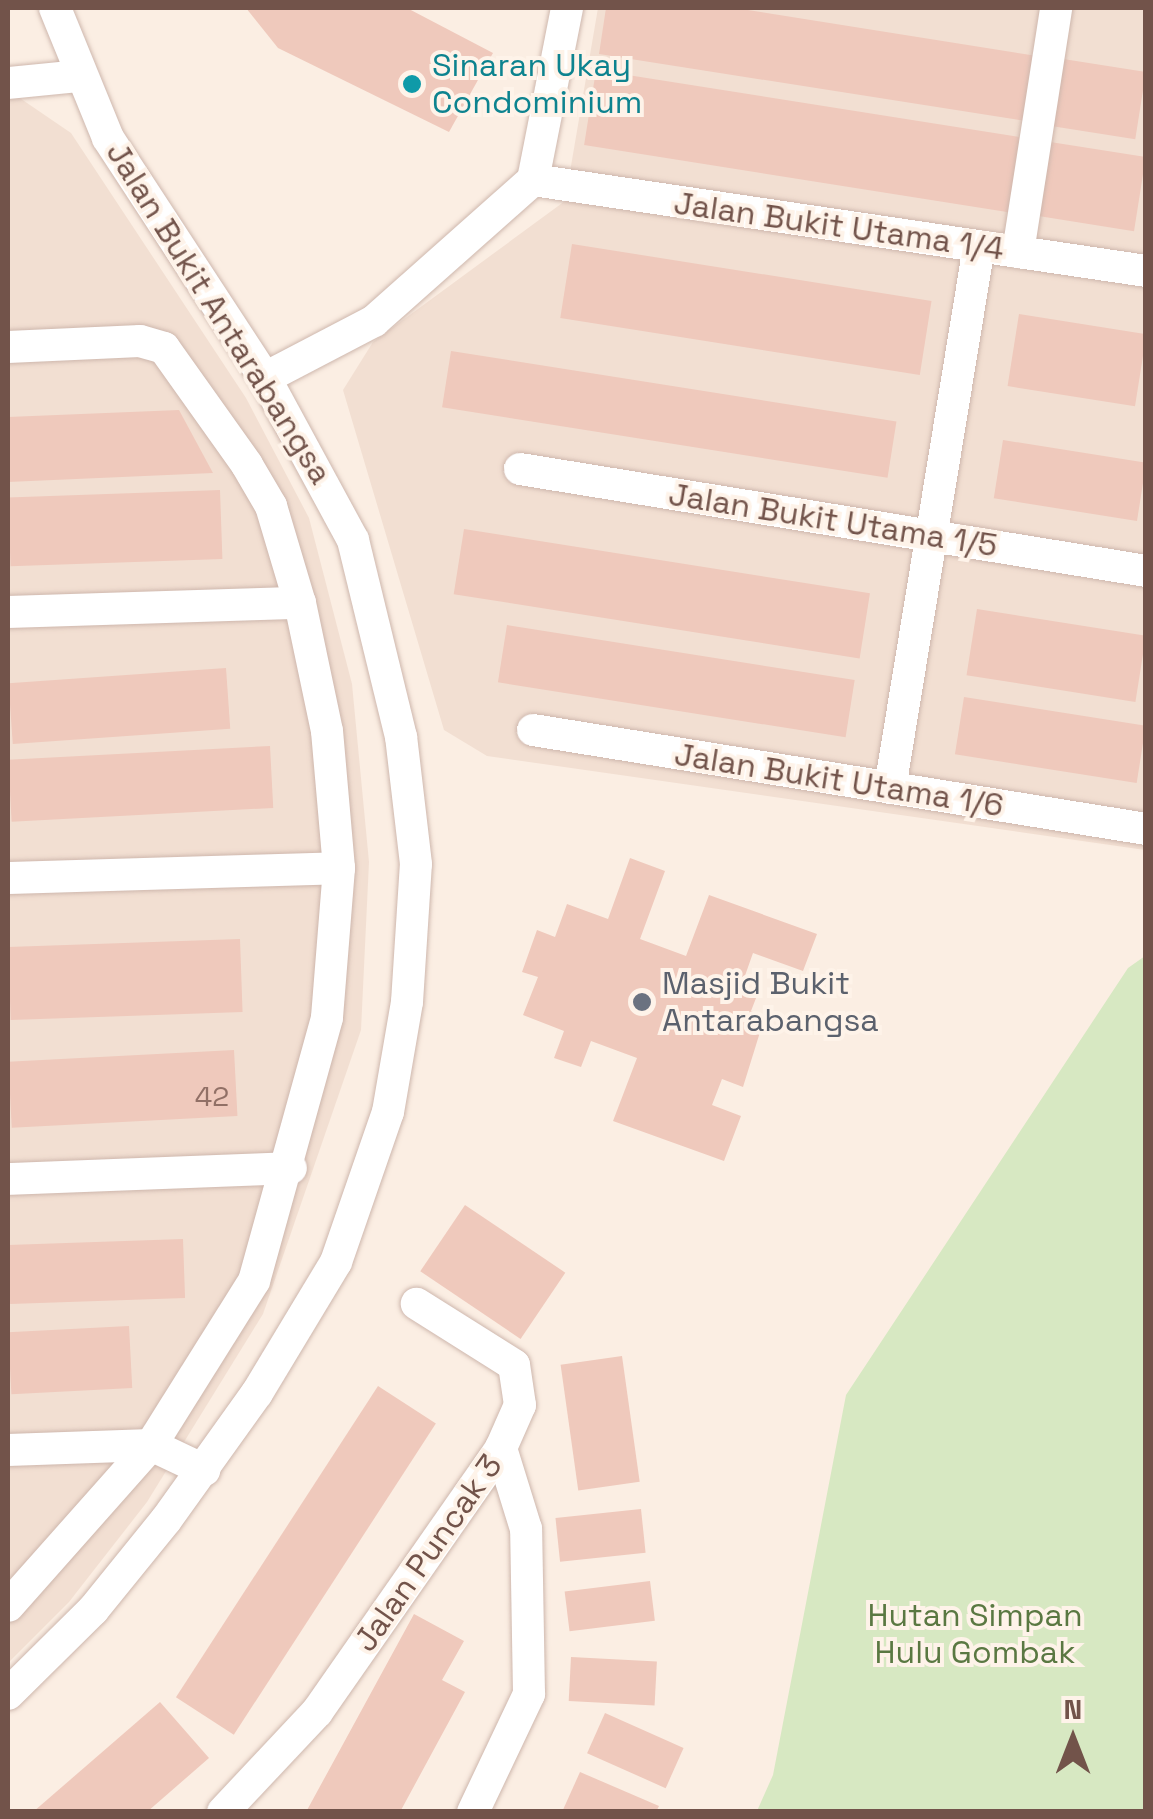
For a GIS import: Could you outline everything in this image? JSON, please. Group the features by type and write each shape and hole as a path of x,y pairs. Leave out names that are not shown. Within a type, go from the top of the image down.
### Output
{"street":[{"name":"Jalan Bukit Antarabangsa","path":"8,1694 93,1610 204,1470 336,1262 366,1183 407,1002 416,864 401,737 368,582 335,500 265,378 150,208 80,76 54,8"},
{"path":"265,378 374,321 533,180 566,8"},
{"path":"1018,252 1056,8"},
{"path":"8,83 80,76"},
{"name":"Jalan Bukit Utama 1/4","path":"533,180 1146,272"},
{"path":"890,788 979,246"},
{"path":"8,347 140,341 164,348 271,506 300,602 327,731 339,868 327,1018 291,1168 254,1281 151,1445 8,1606"},
{"name":"Jalan Bukit Utama 1/5","path":"520,470 1146,571"},
{"path":"8,612 300,602"},
{"name":"Jalan Bukit Utama 1/6","path":"533,730 1146,830"},
{"path":"8,878 339,868"},
{"path":"8,1179 291,1168"},
{"name":"Jalan Puncak 3","path":"223,1812 317,1712 501,1448 520,1405 514,1365 417,1304"},
{"path":"8,1450 151,1445 204,1470"},
{"path":"473,1812 530,1694 526,1529 501,1448"}],"shaded area":[{"path":"598,8 1145,8 1145,850 487,756 444,730 343,390 373,342 565,201"},
{"path":"8,90 71,133 246,398 309,518 352,684 369,862 361,1030 263,1314 147,1502 69,1602 8,1663"}],"green space":[{"name":"Hutan Simpan Hulu Gombak","path":"1145,956 1145,1811 757,1811 773,1775 846,1395 1128,968"}],"building":[{"name":"Sinaran Ukay Condominium","path":"246,8 407,8 493,53 449,132 278,48"},
{"path":"606,8 735,8 1037,56 1026,121 599,54"},
{"path":"1057,58 1146,72 1135,139 1046,125"},
{"path":"596,70 1024,138 1012,213 584,145"},
{"path":"1044,141 1146,157 1134,231 1032,215"},
{"path":"572,244 932,301 920,375 560,318"},
{"path":"1019,314 1146,334 1135,406 1008,386"},
{"path":"451,351 896,422 888,478 442,407"},
{"path":"179,410 213,473 8,482 8,417"},
{"path":"1003,440 1146,463 1137,521 994,498"},
{"path":"220,490 222,559 11,566 8,497"},
{"path":"464,529 870,593 860,658 454,594"},
{"path":"977,609 1146,636 1135,702 967,675"},
{"path":"507,625 855,680 846,737 498,682"},
{"path":"226,668 230,729 13,744 9,683"},
{"path":"964,697 1146,726 1137,783 955,754"},
{"path":"270,746 273,808 12,822 8,760"},
{"name":"Masjid Bukit Antarabangsa","path":"630,858 665,871 640,939 686,956 709,895 817,934 803,971 753,953 741,987 758,993 751,1011 765,1016 743,1087 722,1079 712,1105 741,1116 724,1161 613,1121 637,1058 591,1041 581,1067 554,1058 564,1031 523,1015 538,977 522,972 537,930 555,937 567,904 608,919"},
{"path":"240,939 243,1012 11,1020 8,947"},
{"path":"234,1050 237,1116 12,1128 8,1062"},
{"path":"465,1205 565,1273 521,1339 420,1271"},
{"path":"183,1239 185,1298 10,1304 8,1245"},
{"path":"129,1326 132,1388 11,1394 8,1332"},
{"path":"622,1356 640,1482 578,1490 561,1365"},
{"path":"378,1386 436,1424 234,1735 176,1697"},
{"path":"641,1509 646,1553 560,1562 555,1518"},
{"path":"650,1581 655,1621 570,1631 565,1591"},
{"path":"414,1614 464,1641 442,1680 465,1692 400,1812 306,1812"},
{"path":"571,1657 657,1662 655,1705 569,1701"},
{"path":"160,1702 209,1758 147,1812 33,1812"},
{"path":"605,1713 684,1748 666,1788 587,1753"},
{"path":"580,1772 659,1806 656,1812 562,1812"}],"place":[{"name":"Sinaran Ukay Condominium","path":"412,84"},
{"name":"Masjid Bukit Antarabangsa","path":"642,1002"}]}
